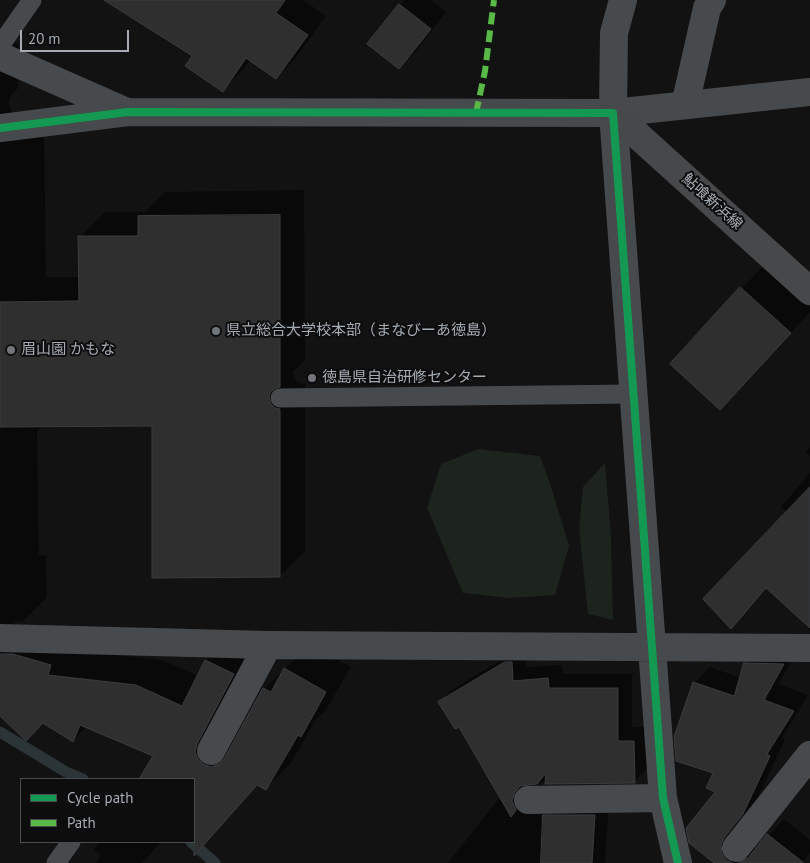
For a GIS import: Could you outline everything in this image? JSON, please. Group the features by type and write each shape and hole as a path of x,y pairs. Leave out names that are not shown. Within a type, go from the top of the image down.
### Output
{"main road":[{"name":"鮎喰新浜線","path":"613,113 810,291"}],"street":[{"path":"623,0 614,33 613,113 663,798 678,863"},
{"path":"685,105 707,8 712,0"},
{"path":"0,56 128,112"},
{"path":"0,128 128,112 613,113 810,92"},
{"path":"0,638 268,645 810,648"},
{"path":"211,751 268,645"},
{"path":"736,848 810,755"},
{"path":"528,800 663,798"}],"lane":[{"path":"0,46 32,0"},
{"path":"280,398 633,394"},
{"path":"56,863 70,843"}],"shaded area":[{"path":"478,449 540,456 569,546 555,595 509,598 463,593 427,508 441,464"},
{"path":"605,463 611,537 613,620 588,614 579,528 583,487"}],"building":[{"path":"104,0 285,0 276,13 308,35 276,79 246,58 223,92 185,66 192,56"},
{"path":"399,4 431,29 399,69 367,44"},
{"path":"280,215 280,387 270,393 269,398 275,408 280,409 280,577 152,578 152,426 0,427 0,302 79,301 78,236 138,236 138,216"},
{"path":"740,287 791,333 720,410 670,364"},
{"path":"810,487 810,628 766,588 731,629 703,599"},
{"path":"0,654 13,654 51,665 48,675 136,685 182,706 205,660 234,674 197,744 195,752 203,764 211,767 219,764 224,759 263,688 271,692 284,668 326,692 301,737 298,735 266,790 257,785 194,856 195,778 140,778 153,756 80,725 73,742 43,723 26,741 0,716"},
{"path":"505,662 512,662 513,681 548,678 549,688 618,688 618,741 634,741 635,783 545,784 546,773 537,784 520,786 515,792 512,801 516,810 511,817 459,727 455,729 438,702"},
{"path":"744,663 784,664 764,700 794,711 767,754 770,756 743,814 724,838 721,845 722,854 726,860 732,863 714,863 689,843 686,828 715,792 706,788 713,773 676,761 674,737 693,682 734,696"},
{"path":"543,815 595,815 592,863 541,863"},
{"path":"767,834 804,863 738,863 748,858"}],"waterway":[{"path":"0,732 66,772 81,778"},
{"path":"192,843 215,863"}],"marked path":[{"path":"476,113 485,71 494,0"}],"cycle path":[{"path":"0,128 128,112 613,113 663,798 678,863"}],"place":[{"name":"県立総合大学校本部（まなびーあ徳島）","path":"216,331"},
{"name":"眉山園 かもな","path":"11,350"},
{"name":"徳島県自治研修センター","path":"312,378"}]}
